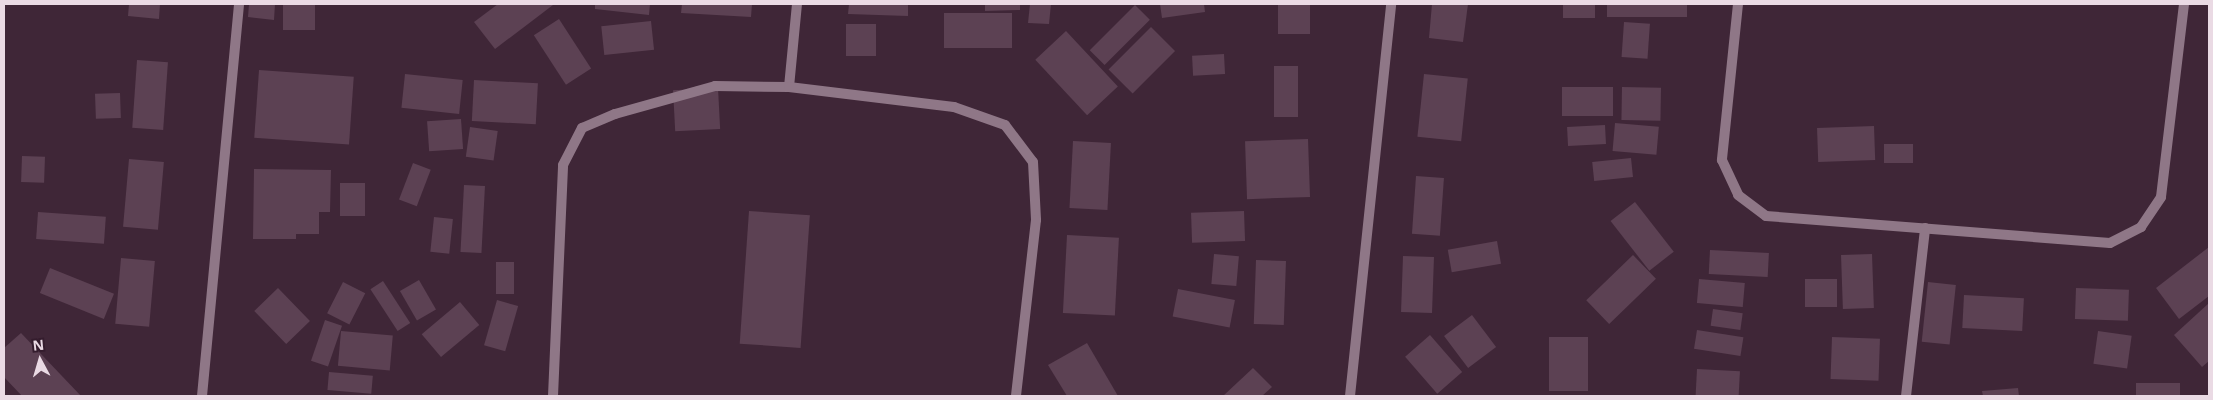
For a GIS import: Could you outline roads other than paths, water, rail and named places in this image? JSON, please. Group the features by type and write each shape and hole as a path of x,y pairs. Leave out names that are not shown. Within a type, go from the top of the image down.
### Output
{"street":[{"path":"202,396 239,4"},
{"path":"788,87 797,4"},
{"path":"1350,396 1391,4"},
{"path":"1738,4 1722,160 1738,195 1766,216 2110,243 2141,227 2161,197 2184,4"},
{"path":"553,396 563,166 582,128 624,111 715,86 788,87 954,107 1005,125 1033,162 1036,220 1016,396"},
{"path":"1906,396 1925,228"}]}
